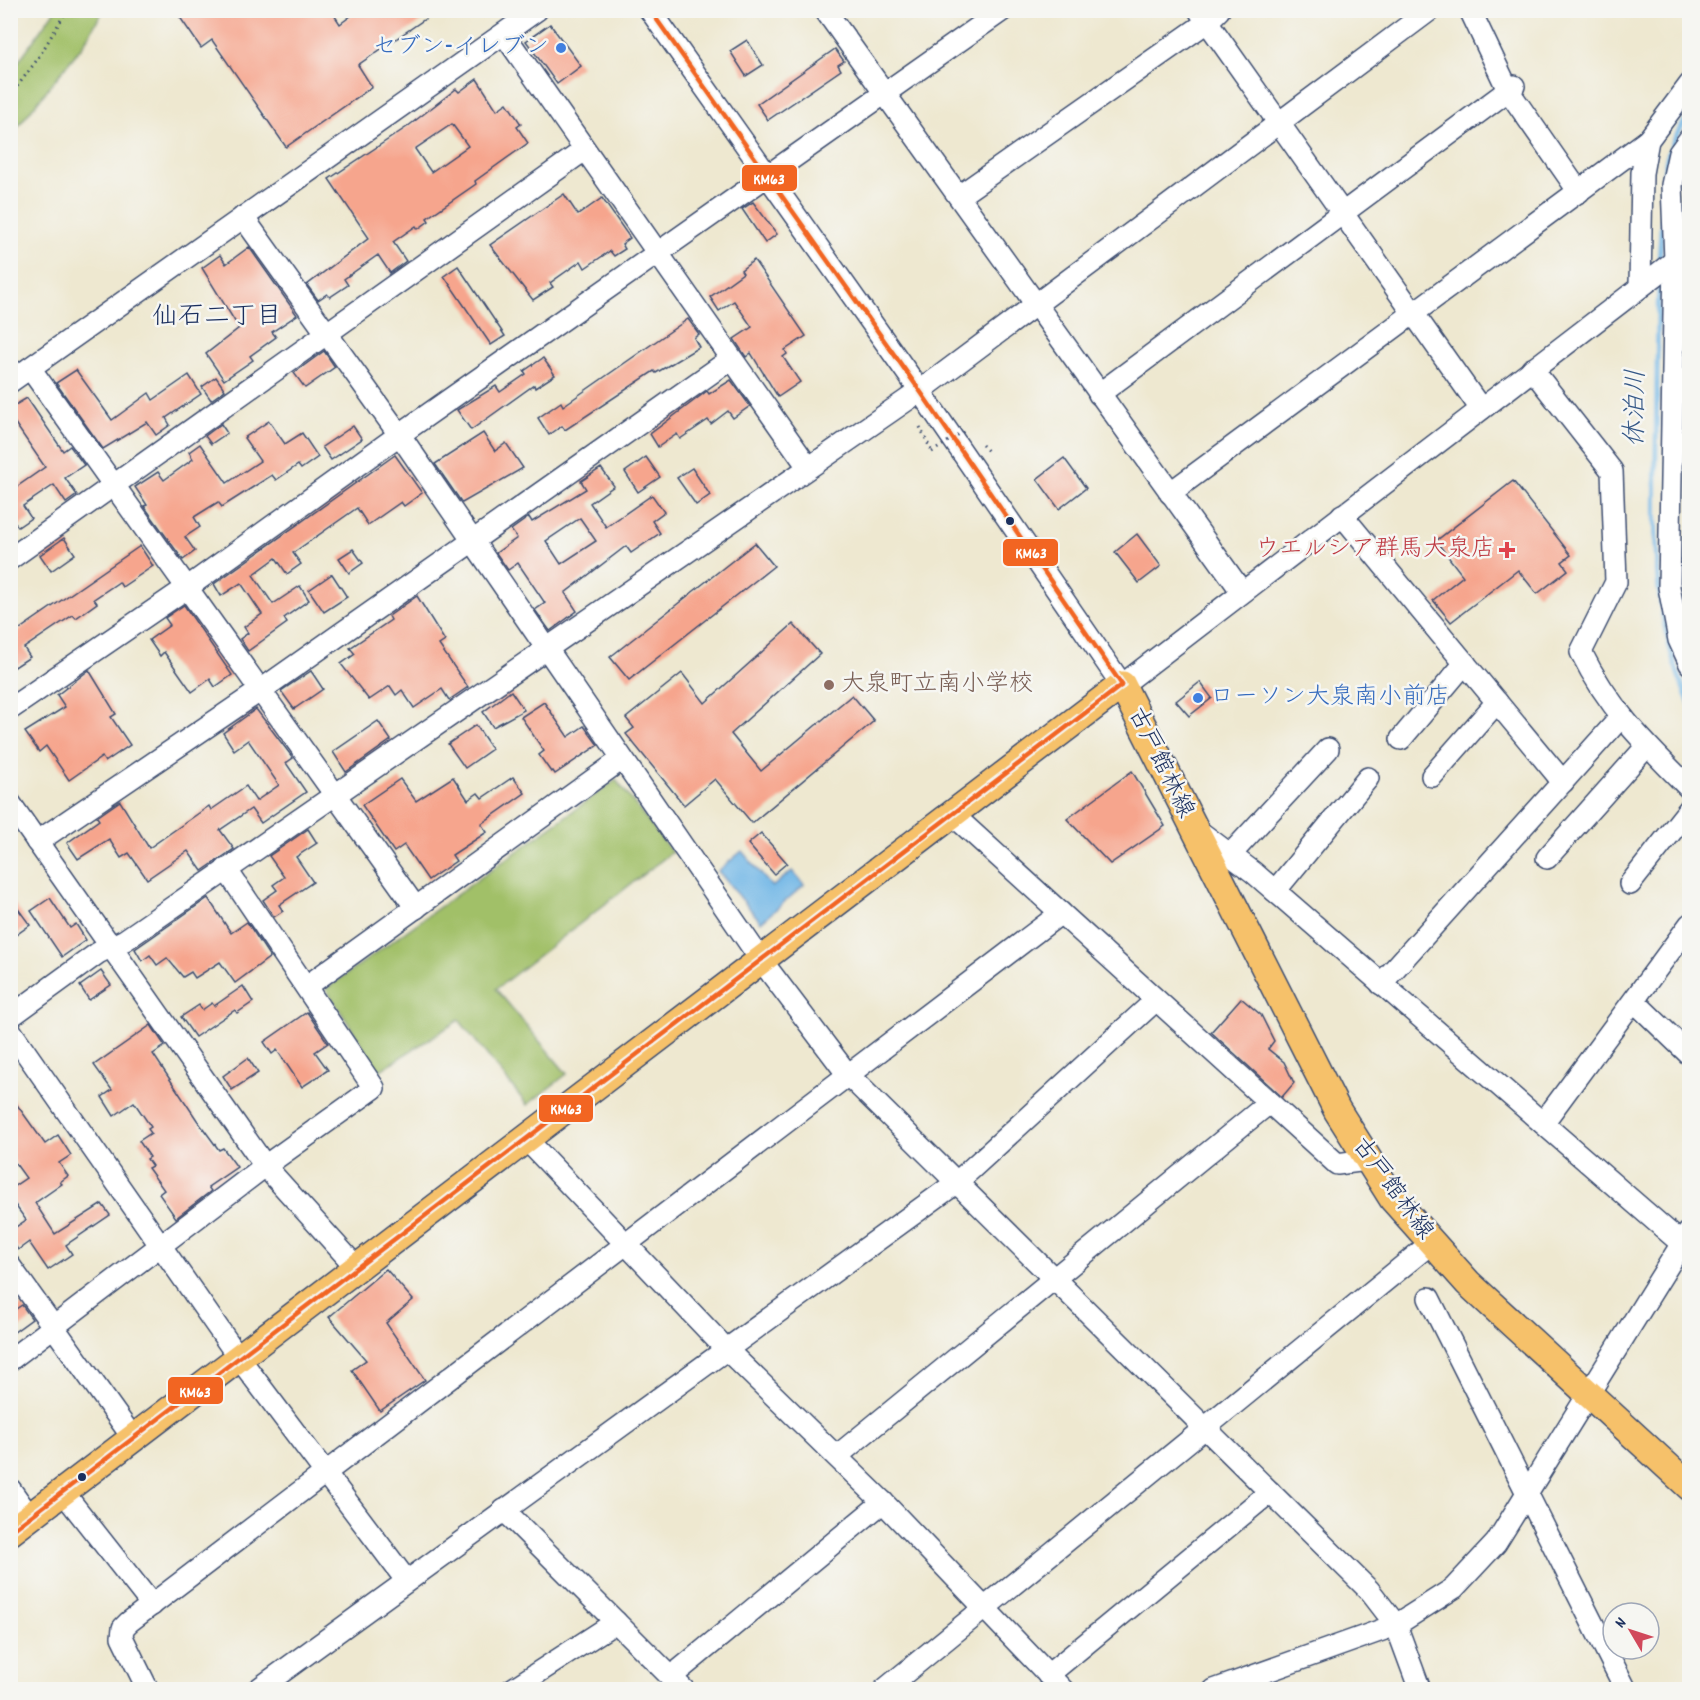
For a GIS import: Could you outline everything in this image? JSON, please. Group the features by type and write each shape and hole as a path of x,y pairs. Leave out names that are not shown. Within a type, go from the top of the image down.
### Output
{"main road":[{"name":"古戸館林線","path":"20,1525 1122,685 1337,1110 1393,1199 1430,1244 1468,1283 1689,1487"}],"street":[{"path":"10,382 537,10"},
{"path":"650,10 921,391 1122,685 1677,259"},
{"path":"825,10 1242,592"},
{"path":"10,709 188,587 399,435 1003,10"},
{"path":"10,1017 98,953 111,947 336,794 921,391 1430,10"},
{"path":"1470,10 1511,88 1579,192"},
{"path":"959,196 1208,14 1278,122 1481,408"},
{"path":"504,34 583,151 658,252 808,467"},
{"path":"1170,493 1648,140 1689,84"},
{"path":"1099,394 1511,88"},
{"path":"1689,138 1679,153 1672,185 1677,259 1669,587 1679,640 1689,664"},
{"path":"1644,283 1642,173 1648,140"},
{"path":"10,559 583,151"},
{"path":"243,217 548,648 761,960 848,1075 1369,1590 1396,1625 1420,1689"},
{"path":"37,842 261,690 731,358"},
{"path":"30,368 417,908"},
{"path":"1532,369 1612,471 1616,582 1581,652 1598,687 1621,717 1689,789"},
{"path":"1342,515 1563,782"},
{"path":"1401,739 1465,663"},
{"path":"1432,776 1497,702"},
{"path":"1381,984 1621,717"},
{"path":"1547,858 1647,746"},
{"path":"1230,855 1328,749"},
{"path":"307,986 622,759"},
{"path":"1275,891 1368,778"},
{"path":"10,803 265,1166 357,1268"},
{"path":"1630,884 1689,808"},
{"path":"952,814 1337,1164 1367,1160"},
{"path":"1192,827 1275,891 1543,1123 1685,1238 1496,1543 1454,1588 1396,1625 1214,1689"},
{"path":"10,1360 265,1166 374,1088 226,869"},
{"path":"148,1689 122,1637 123,1628 1060,912"},
{"path":"1543,1123 1635,1002 1689,924"},
{"path":"257,1689 956,1183 1156,1000"},
{"path":"1635,1002 1689,1055"},
{"path":"10,1030 238,1358 406,1580"},
{"path":"837,1456 1269,1103"},
{"path":"526,1139 726,1349 883,1502 1056,1682 1270,1492"},
{"path":"884,1689 1430,1244"},
{"path":"10,1266 133,1438"},
{"path":"1429,1298 1626,1689"},
{"path":"10,1489 20,1525"},
{"path":"63,1492 152,1605"},
{"path":"504,1510 678,1683 883,1502"},
{"path":"511,1689 616,1622"}],"path":[{"path":"10,96 37,60 67,10"},
{"path":"916,420 932,452 967,429"}],"green space":[{"path":"55,10 103,11 83,45 11,135 11,72"},
{"path":"616,780 672,852 496,989 567,1074 527,1105 459,1020 379,1071 326,989"}],"water":[{"path":"742,851 772,887 792,871 804,885 761,922 718,871"}],"building":[{"path":"175,10 331,10 340,24 359,10 438,10 358,65 372,87 286,147 212,40 201,48"},
{"path":"550,24 581,66 557,84 526,41"},
{"path":"747,40 763,65 746,76 730,51"},
{"path":"835,49 844,61 838,65 841,70 768,120 757,104"},
{"path":"477,79 497,110 507,103 521,124 517,127 528,143 475,181 476,184 427,218 429,221 418,229 416,226 393,242 406,261 390,273 378,255 344,279 348,285 330,297 327,294 318,300 307,285 369,238 329,179 407,127 456,89 459,92","holes":["452,124 468,146 431,172 415,149"]},
{"path":"564,194 578,215 602,198 630,238 622,244 625,249 614,256 610,251 585,268 581,261 550,283 553,287 533,300 490,245"},
{"path":"753,202 777,234 765,243 742,209"},
{"path":"249,247 297,315 272,332 276,337 250,356 253,360 224,380 206,354 239,328 202,268 220,255 226,264"},
{"path":"754,260 806,336 785,350 787,354 783,357 800,382 778,397 751,353 746,357 734,339 752,327 734,301 719,311 710,297 743,273 741,270"},
{"path":"458,266 505,336 491,345 444,276"},
{"path":"688,319 699,334 694,338 699,347 656,373 654,371 565,430 562,426 549,435 538,418 561,402 563,406"},
{"path":"324,351 335,367 305,388 294,373"},
{"path":"543,358 555,375 535,388 534,385 471,430 457,410 496,386 500,392 526,374 524,371"},
{"path":"76,370 112,420 149,393 153,400 189,375 201,394 166,418 170,425 156,435 147,422 103,449 56,383"},
{"path":"216,377 225,390 211,400 202,387"},
{"path":"731,380 750,406 733,418 728,411 711,424 708,420 680,439 677,434 658,447 650,434 707,391 709,394"},
{"path":"27,398 63,451 70,446 84,465 65,478 77,495 66,503 54,485 23,506 31,518 18,527 10,516 10,488 12,490 45,467 10,416 10,408"},
{"path":"269,421 285,444 302,433 318,457 301,469 298,465 276,480 272,475 222,507 218,502 194,517 200,527 185,537 195,551 183,560 144,506 147,505 135,487 158,472 164,480 193,459 189,452 200,444 227,483 260,461 244,438"},
{"path":"221,424 227,433 211,444 205,436"},
{"path":"353,426 362,439 331,460 322,447"},
{"path":"483,433 495,451 506,443 523,468 462,503 435,464"},
{"path":"395,455 422,493 404,506 401,502 368,525 357,508 293,553 301,564 287,574 276,558 253,575 273,604 300,586 309,600 284,618 287,623 248,651 240,639 248,633 244,627 262,614 241,583 221,596 214,584"},
{"path":"646,457 660,477 638,492 625,472"},
{"path":"1064,458 1086,488 1059,509 1037,479"},
{"path":"601,468 614,486 590,503 606,527 652,495 664,512 652,521 660,533 631,553 626,546 565,593 577,611 550,631 535,610 545,603 518,563 508,570 496,553 517,538 511,530 529,517 532,522 586,489 581,481","holes":["580,518 596,541 561,564 546,541"]},
{"path":"692,468 710,495 696,505 677,478"},
{"path":"1513,481 1571,555 1562,562 1568,570 1537,594 1518,570 1451,622 1433,600 1463,576 1436,541"},
{"path":"1137,534 1161,566 1139,583 1115,552"},
{"path":"64,538 75,554 51,571 40,555"},
{"path":"755,543 774,566 629,680 610,657"},
{"path":"140,546 153,566 122,587 119,582 94,599 97,603 76,618 73,615 24,648 30,657 10,670 10,629 14,633"},
{"path":"353,549 363,563 349,573 339,558"},
{"path":"332,574 347,597 324,612 309,590"},
{"path":"417,596 445,641 439,645 468,687 449,700 442,689 414,708 402,690 396,695 390,686 369,700 341,664 355,654 350,648 391,620 389,616"},
{"path":"184,605 232,675 215,687 210,679 192,692 164,652 160,656 149,640 170,625 165,618"},
{"path":"793,624 820,654 731,734 761,771 852,695 874,721 752,823 715,779 684,805 626,734 634,728 626,718 682,673 705,703"},
{"path":"89,670 116,714 111,717 130,745 105,762 102,757 69,780 46,746 39,752 25,732 65,707 57,695"},
{"path":"311,671 323,689 294,709 281,691"},
{"path":"1200,682 1212,698 1189,716 1176,701"},
{"path":"511,691 524,710 493,727 483,712"},
{"path":"544,702 568,737 584,726 598,745 555,774 539,755 544,751 521,717"},
{"path":"256,709 293,758 286,763 306,792 261,823 251,809 220,830 234,849 202,871 188,851 147,879 129,853 121,858 109,839 78,859 67,843 99,820 97,817 120,801 149,848 209,806 211,810 246,786 256,801 279,785 248,740 234,750 223,733"},
{"path":"378,721 391,740 346,772 333,752"},
{"path":"476,725 492,749 465,768 448,744"},
{"path":"1132,771 1165,826 1110,864 1067,819"},
{"path":"453,777 468,800 478,793 482,798 513,777 525,793 481,824 487,832 452,855 456,861 428,880 404,845 394,852 362,805 400,779 416,801"},
{"path":"308,829 317,843 296,857 313,882 279,905 283,911 274,917 263,900 277,890 273,885 284,877 269,856"},
{"path":"761,833 787,863 774,874 748,844"},
{"path":"10,898 30,925 16,935 10,927"},
{"path":"50,898 70,928 76,924 86,940 62,957 31,911"},
{"path":"208,898 231,933 247,922 270,957 235,983 220,962 195,978 191,972 183,977 167,958 157,965 150,955 142,961 135,949"},
{"path":"101,971 111,985 89,1000 80,986"},
{"path":"243,986 253,1002 237,1013 235,1010 195,1037 181,1017 199,1005 202,1010 212,1003 214,1006"},
{"path":"1241,998 1261,1015 1274,1041 1268,1049 1284,1062 1294,1083 1282,1097 1211,1032"},
{"path":"307,1012 328,1043 315,1052 328,1070 302,1087 277,1050 272,1054 264,1042"},
{"path":"151,1025 165,1046 153,1054 219,1150 223,1148 237,1167 208,1187 211,1191 176,1218 159,1194 164,1190 148,1168 152,1166 147,1159 150,1157 139,1141 151,1133 148,1129 151,1127 134,1102 114,1116 102,1097 112,1090 94,1065"},
{"path":"248,1058 258,1073 232,1090 223,1076"},
{"path":"10,1095 45,1144 58,1135 71,1155 59,1163 68,1176 60,1182 62,1184 35,1203 55,1234 102,1204 110,1215 66,1245 72,1254 48,1270 29,1242 18,1250 10,1238 10,1231 26,1220 10,1198 10,1189 26,1178 10,1156"},
{"path":"386,1269 413,1300 386,1323 425,1380 380,1411 352,1370 366,1360 329,1317"},
{"path":"22,1305 32,1319 10,1335 10,1313"}],"waterway":[{"name":"休泊川","path":"1664,175 1673,143 1690,114"},
{"name":"休泊川","path":"1659,265 1663,199"},
{"name":"休泊川","path":"1659,280 1655,516 1658,579 1668,641 1690,704"}],"transit line":[{"name":"KM63","path":"650,10 920,391 1122,685"},
{"name":"KM63","path":"10,1532 1122,685"}],"place":[{"name":"セブン-イレブン","path":"561,48"},
{"name":"ウエルシア群馬大泉店","path":"1507,550"},
{"name":"大泉町立南小学校","path":"829,685"},
{"name":"ローソン大泉南小前店","path":"1198,698"}],"district":[{"name":"仙石二丁目","path":"217,317"}]}
